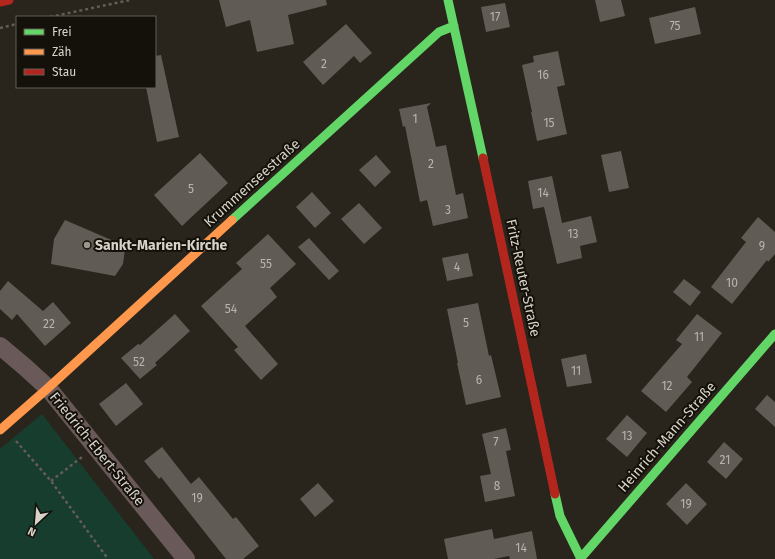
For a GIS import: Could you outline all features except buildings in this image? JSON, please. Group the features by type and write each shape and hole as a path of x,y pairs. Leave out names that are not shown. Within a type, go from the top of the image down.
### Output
{"street":[{"path":"0,2 9,0"},
{"name":"Fritz-Reuter-Straße","path":"448,0 560,516 581,559"},
{"name":"Krummenseestraße","path":"2,428 48,388 439,32 454,26"},
{"name":"Heinrich-Mann-Straße","path":"581,559 775,334"},
{"name":"Friedrich-Ebert-Straße","path":"0,346 48,388 186,559"}],"path":[{"path":"55,16 130,0"},
{"path":"0,28 16,24"},
{"path":"2,428 51,480 108,559"},
{"path":"51,480 96,447"}],"green space":[{"path":"42,414 154,559 0,559 0,449"}],"traffic: fast":[{"path":"448,0 483,158"},
{"path":"232,220 439,32 454,26"},
{"path":"580,559 775,334"},
{"path":"555,494 560,516 581,559"}],"traffic: slow":[{"path":"0,430 232,220"}],"traffic: jam":[{"path":"0,2 9,0"},
{"path":"483,158 555,494"}],"place":[{"name":"Sankt-Marien-Kirche","path":"87,245"}]}
